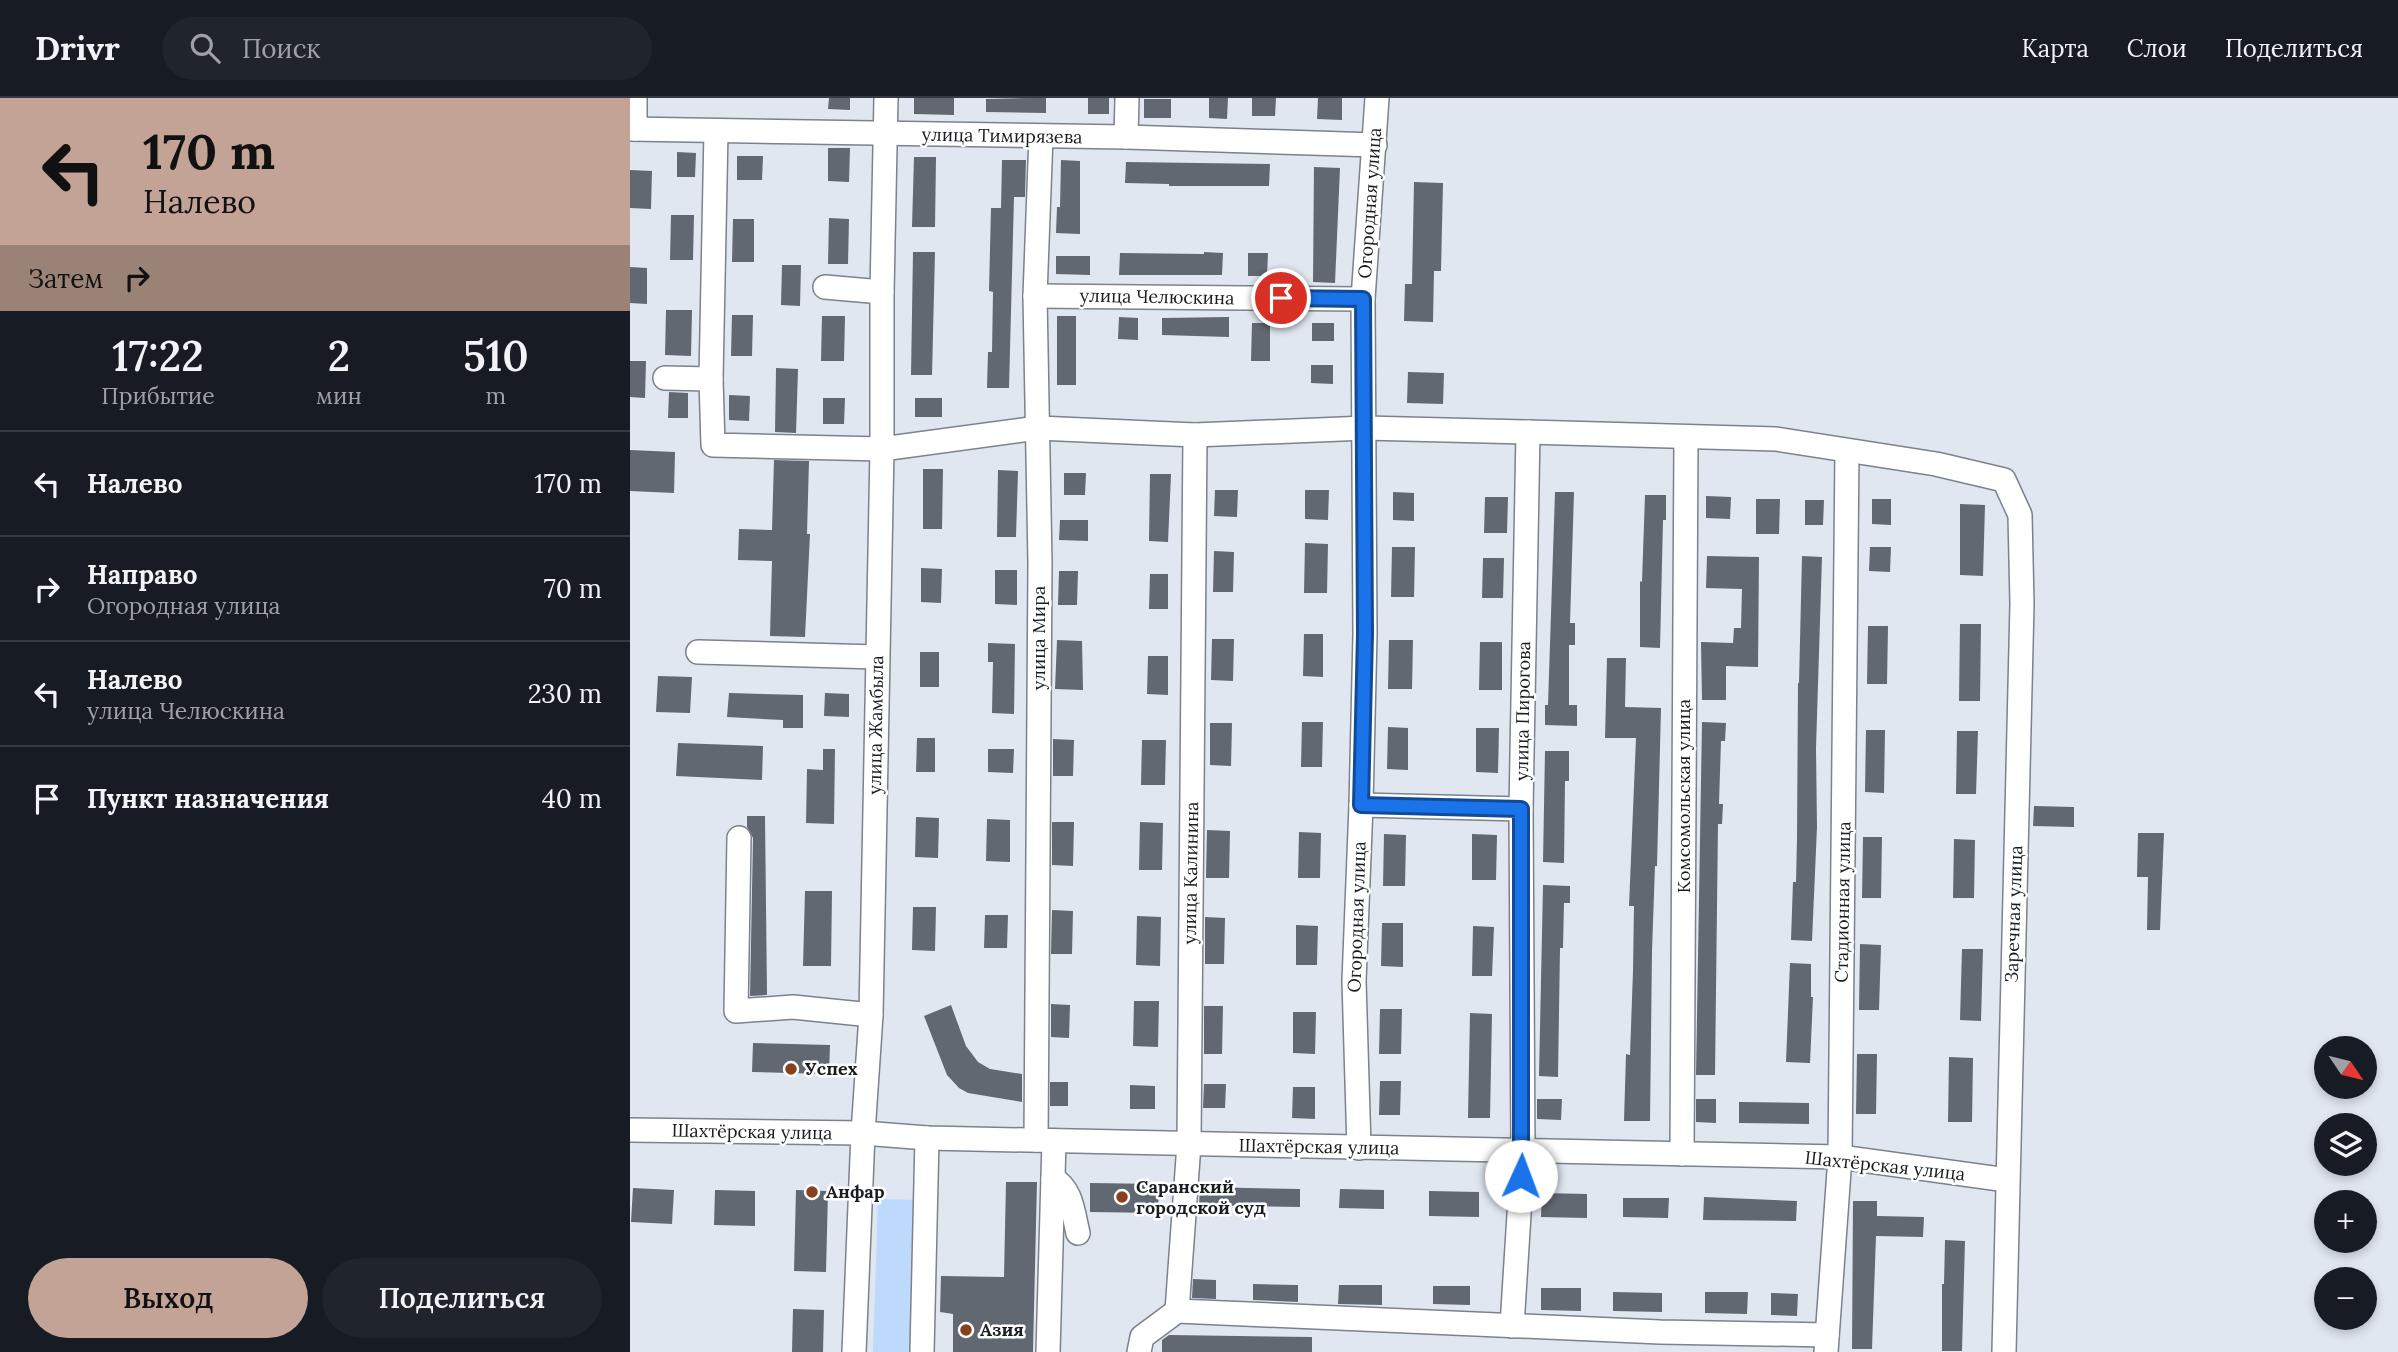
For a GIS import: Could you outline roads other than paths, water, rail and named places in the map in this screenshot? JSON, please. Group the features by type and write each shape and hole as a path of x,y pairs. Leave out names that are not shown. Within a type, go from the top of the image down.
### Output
{"street":[{"path":"633,129 635,98"},
{"name":"улица Жамбыла","path":"854,1352 871,1015 886,98"},
{"path":"1126,137 1127,98"},
{"name":"Огородная улица","path":"1359,1149 1354,981 1361,805 1365,428 1363,299 1377,98"},
{"name":"улица Тимирязева","path":"633,129 1126,137 1375,145"},
{"path":"716,131 711,379 713,445 882,449 1038,428 1195,435 1365,428 1776,439 1847,451"},
{"name":"улица Мира","path":"1041,136 1035,296 1045,1140 1053,1179 1048,1352"},
{"path":"825,287 882,292"},
{"name":"улица Челюскина","path":"1035,296 1363,299"},
{"path":"665,378 711,379"},
{"name":"улица Пирогова","path":"1512,1326 1523,1151 1521,809 1528,432"},
{"name":"улица Калинина","path":"1177,1311 1189,1144 1195,435"},
{"name":"Комсомольская улица","path":"1682,1154 1686,438"},
{"name":"Заречная улица","path":"1847,451 1936,464 2004,480 2020,515 2022,604 2004,1352"},
{"name":"Стадионная улица","path":"1827,1343 1840,1157 1847,451"},
{"path":"698,652 877,657"},
{"path":"1361,805 1521,809"},
{"path":"739,838 736,1011 793,1007 871,1015"},
{"name":"Шахтёрская улица","path":"630,1130 863,1133 927,1138 1359,1149 1840,1157 2007,1180"},
{"path":"922,1352 927,1138"},
{"path":"1053,1179 1063,1184 1069,1196 1078,1233"},
{"path":"1139,1352 1142,1337 1177,1311 1512,1326 1659,1342 1827,1343"}],"place":[{"name":"Успех","path":"791,1069"},
{"name":"Анфар","path":"812,1192"},
{"name":"Саранский городской суд","path":"1122,1197"},
{"name":"Азия","path":"966,1330"}]}
